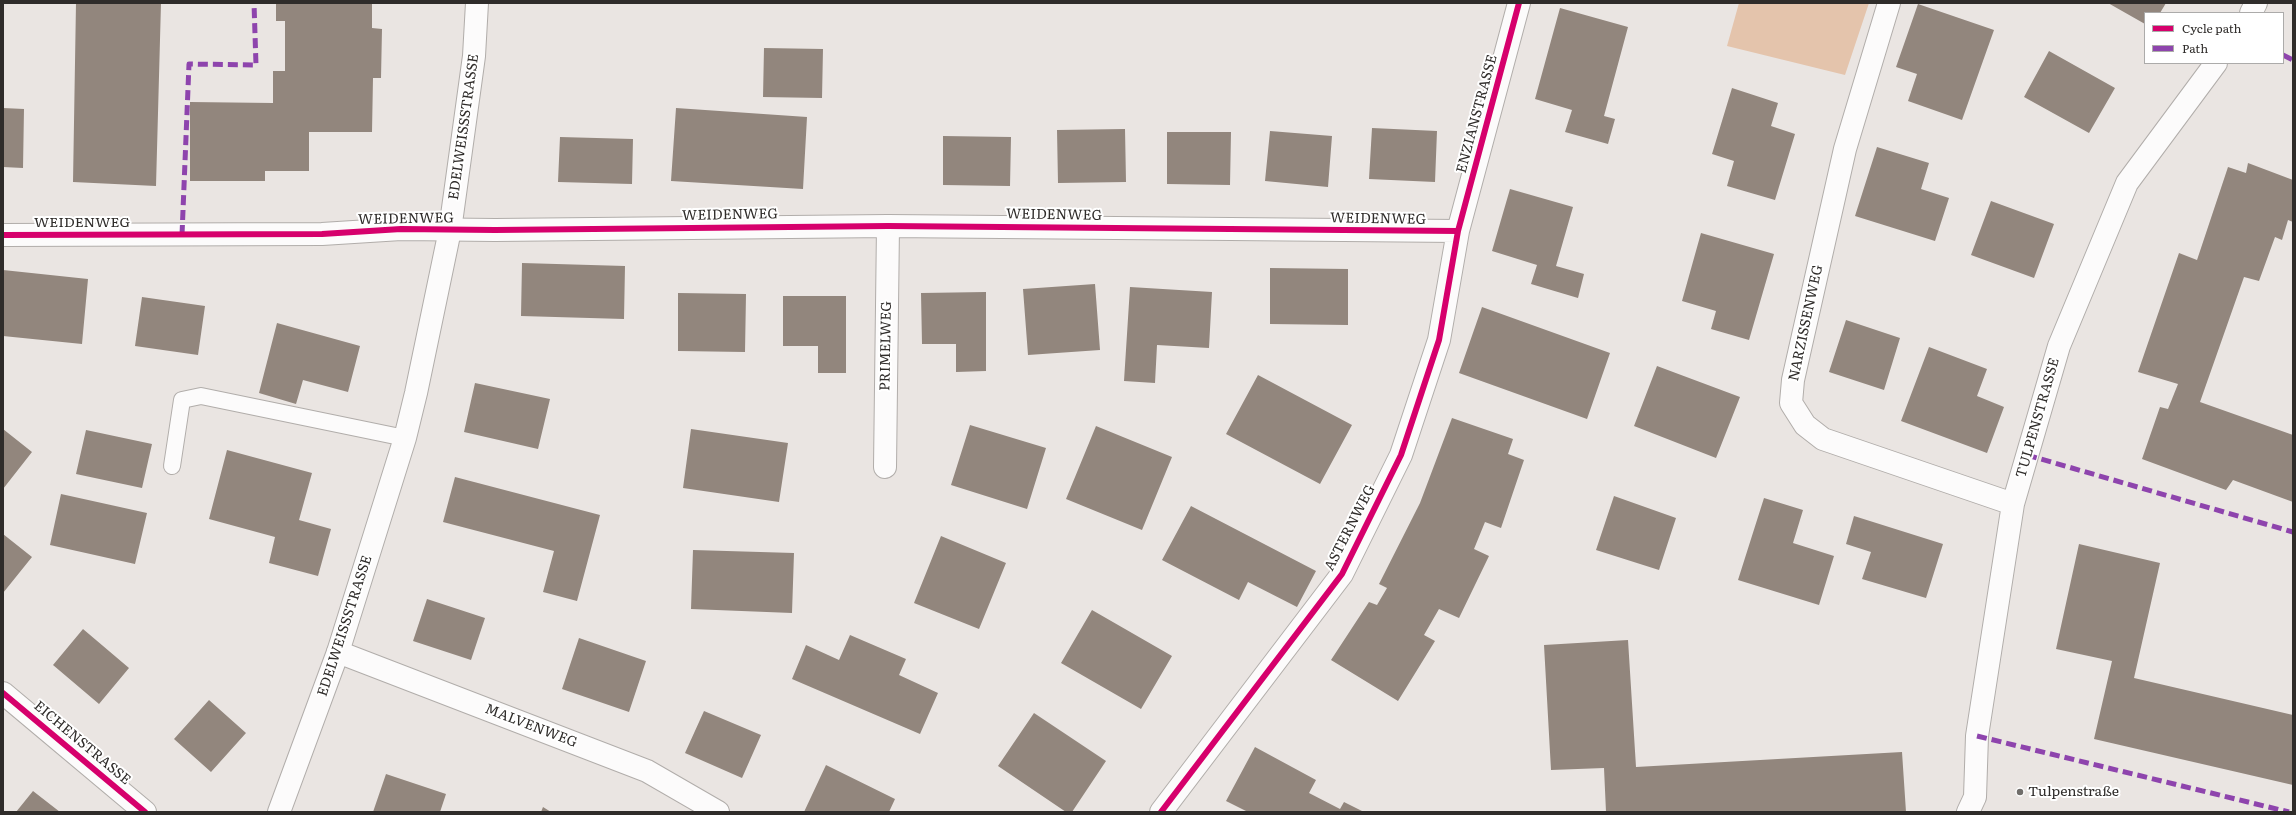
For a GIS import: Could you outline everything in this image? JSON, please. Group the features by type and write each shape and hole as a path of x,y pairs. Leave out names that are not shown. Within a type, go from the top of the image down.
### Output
{"street":[{"name":"EDELWEISSSTRASSE","path":"279,812 338,652 405,438 450,230 474,56 477,3"},
{"name":"ENZIANSTRASSE","path":"1458,231 1520,3"},
{"name":"NARZISSENWEG","path":"1889,3 1845,149 1793,380 1791,403 1805,424 1823,439 2013,504"},
{"path":"2252,12 2256,3"},
{"name":"TULPENSTRASSE","path":"1968,812 1975,797 1977,736 2013,504 2059,346 2127,183 2215,64"},
{"name":"WEIDENWEG","path":"3,235 314,234 400,229 450,230 888,226 1458,231"},
{"name":"PRIMELWEG","path":"884,467 888,226"},
{"name":"ASTERNWEG","path":"1161,812 1342,574 1401,455 1439,340 1458,231"},
{"name":"MALVENWEG","path":"338,652 647,771 718,812"},
{"name":"EICHENSTRASSE","path":"3,693 145,812"}],"lane":[{"path":"172,466 182,400 201,396 405,438"}],"shaded area":[{"path":"1739,3 1869,3 1845,75 1727,46"}],"building":[{"path":"76,3 161,3 156,186 73,182"},
{"path":"276,3 372,3 372,28 382,29 381,78 373,78 372,132 309,132 309,171 265,171 265,181 190,181 190,102 273,103 273,71 285,71 285,21 276,21"},
{"path":"2108,3 2166,3 2161,12 2144,12 2144,23"},
{"path":"1918,4 1994,30 1962,120 1908,101 1917,74 1896,67"},
{"path":"1560,8 1628,27 1604,116 1615,119 1608,144 1565,132 1572,110 1535,99"},
{"path":"764,48 823,49 822,98 763,97"},
{"path":"2049,51 2115,88 2089,133 2024,97"},
{"path":"1732,88 1778,103 1771,126 1795,134 1775,200 1727,186 1734,161 1712,154"},
{"path":"3,108 24,109 23,168 3,167"},
{"path":"676,108 807,117 803,189 671,181"},
{"path":"1372,128 1437,131 1435,182 1369,179"},
{"path":"1125,129 1126,182 1058,183 1057,130"},
{"path":"1270,131 1332,136 1328,187 1265,181"},
{"path":"1167,132 1231,132 1230,185 1167,184"},
{"path":"943,136 1011,137 1010,186 943,185"},
{"path":"560,137 633,139 632,184 558,182"},
{"path":"1877,147 1929,163 1921,189 1949,198 1935,241 1855,216"},
{"path":"2248,163 2293,180 2293,222 2288,220 2282,240 2275,237 2259,281 2244,277 2200,402 2293,435 2293,502 2233,480 2226,490 2142,459 2160,407 2168,409 2178,384 2138,372 2179,253 2197,260 2228,167 2246,173"},
{"path":"1510,189 1573,207 1556,266 1584,274 1578,298 1531,284 1537,265 1492,251"},
{"path":"1991,201 2054,224 2034,278 1971,255"},
{"path":"1701,233 1774,254 1749,340 1711,329 1716,311 1682,301"},
{"path":"522,263 625,266 624,319 521,316"},
{"path":"1270,268 1348,269 1348,325 1270,324"},
{"path":"3,270 88,279 82,344 3,336"},
{"path":"1095,284 1100,350 1028,355 1023,289"},
{"path":"1130,287 1212,292 1209,348 1157,345 1155,383 1124,381"},
{"path":"986,292 986,371 956,372 956,344 922,344 921,293"},
{"path":"678,293 746,294 745,352 678,351"},
{"path":"783,296 846,296 846,373 818,373 818,346 783,346"},
{"path":"142,297 205,306 198,355 135,346"},
{"path":"1482,307 1610,353 1587,419 1459,373"},
{"path":"1846,320 1900,338 1884,390 1829,372"},
{"path":"277,323 360,346 348,392 303,380 296,404 259,393"},
{"path":"1929,347 1987,369 1977,396 2004,407 1987,453 1901,421"},
{"path":"1657,366 1740,397 1716,458 1634,426"},
{"path":"1258,375 1352,425 1320,484 1226,434"},
{"path":"475,383 550,399 538,449 464,432"},
{"path":"1452,418 1513,439 1508,454 1524,460 1501,528 1485,522 1474,549 1489,556 1459,618 1439,609 1424,635 1435,641 1398,701 1331,660 1369,602 1377,605 1387,588 1379,584 1420,503"},
{"path":"970,425 1046,448 1027,509 951,485"},
{"path":"1096,426 1172,457 1142,530 1066,499"},
{"path":"3,429 32,452 3,489"},
{"path":"691,429 788,443 779,502 683,488"},
{"path":"86,430 152,444 142,488 76,474"},
{"path":"227,450 312,473 299,520 331,529 318,576 269,563 275,537 209,519"},
{"path":"455,477 600,515 577,601 543,592 554,551 443,522"},
{"path":"61,494 147,513 135,564 50,545"},
{"path":"1614,496 1676,518 1659,570 1596,550"},
{"path":"1764,498 1803,510 1793,543 1834,556 1819,605 1738,580"},
{"path":"1191,506 1316,571 1297,607 1248,582 1239,600 1162,560"},
{"path":"1854,516 1943,544 1926,598 1862,579 1871,552 1846,544"},
{"path":"3,534 32,557 3,593"},
{"path":"941,536 1006,563 979,629 914,603"},
{"path":"2079,544 2160,563 2134,678 2293,715 2293,785 2094,739 2112,661 2056,649"},
{"path":"693,550 794,553 792,613 691,609"},
{"path":"427,599 485,618 471,660 413,641"},
{"path":"1092,610 1172,656 1141,709 1061,663"},
{"path":"83,629 129,668 99,704 53,665"},
{"path":"850,635 906,659 899,675 938,693 920,734 792,679 806,645 839,660"},
{"path":"579,638 646,661 629,712 562,689"},
{"path":"1628,640 1636,767 1902,752 1906,812 1606,812 1604,768 1551,770 1544,645"},
{"path":"209,700 246,733 211,772 174,739"},
{"path":"704,711 761,735 742,778 685,753"},
{"path":"1034,713 1106,761 1072,812 1066,812 998,766"},
{"path":"1255,747 1316,780 1309,793 1340,809 1344,802 1364,812 1248,812 1226,801"},
{"path":"826,765 895,799 889,812 804,812"},
{"path":"386,774 446,794 440,812 373,812"},
{"path":"33,791 60,812 16,812"},
{"path":"543,807 551,812 541,812"}],"marked path":[{"path":"182,235 189,64 256,65 254,3"},
{"path":"2284,56 2293,60"},
{"path":"2027,455 2293,532"},
{"path":"1977,736 2289,812"}],"cycle path":[{"path":"1161,812 1342,574 1401,455 1439,340 1458,231 1519,3"},
{"path":"3,235 322,234 401,229 495,230 888,226 1458,231"},
{"path":"3,693 145,812"}],"place":[{"name":"Tulpenstraße","path":"2020,792"}]}
